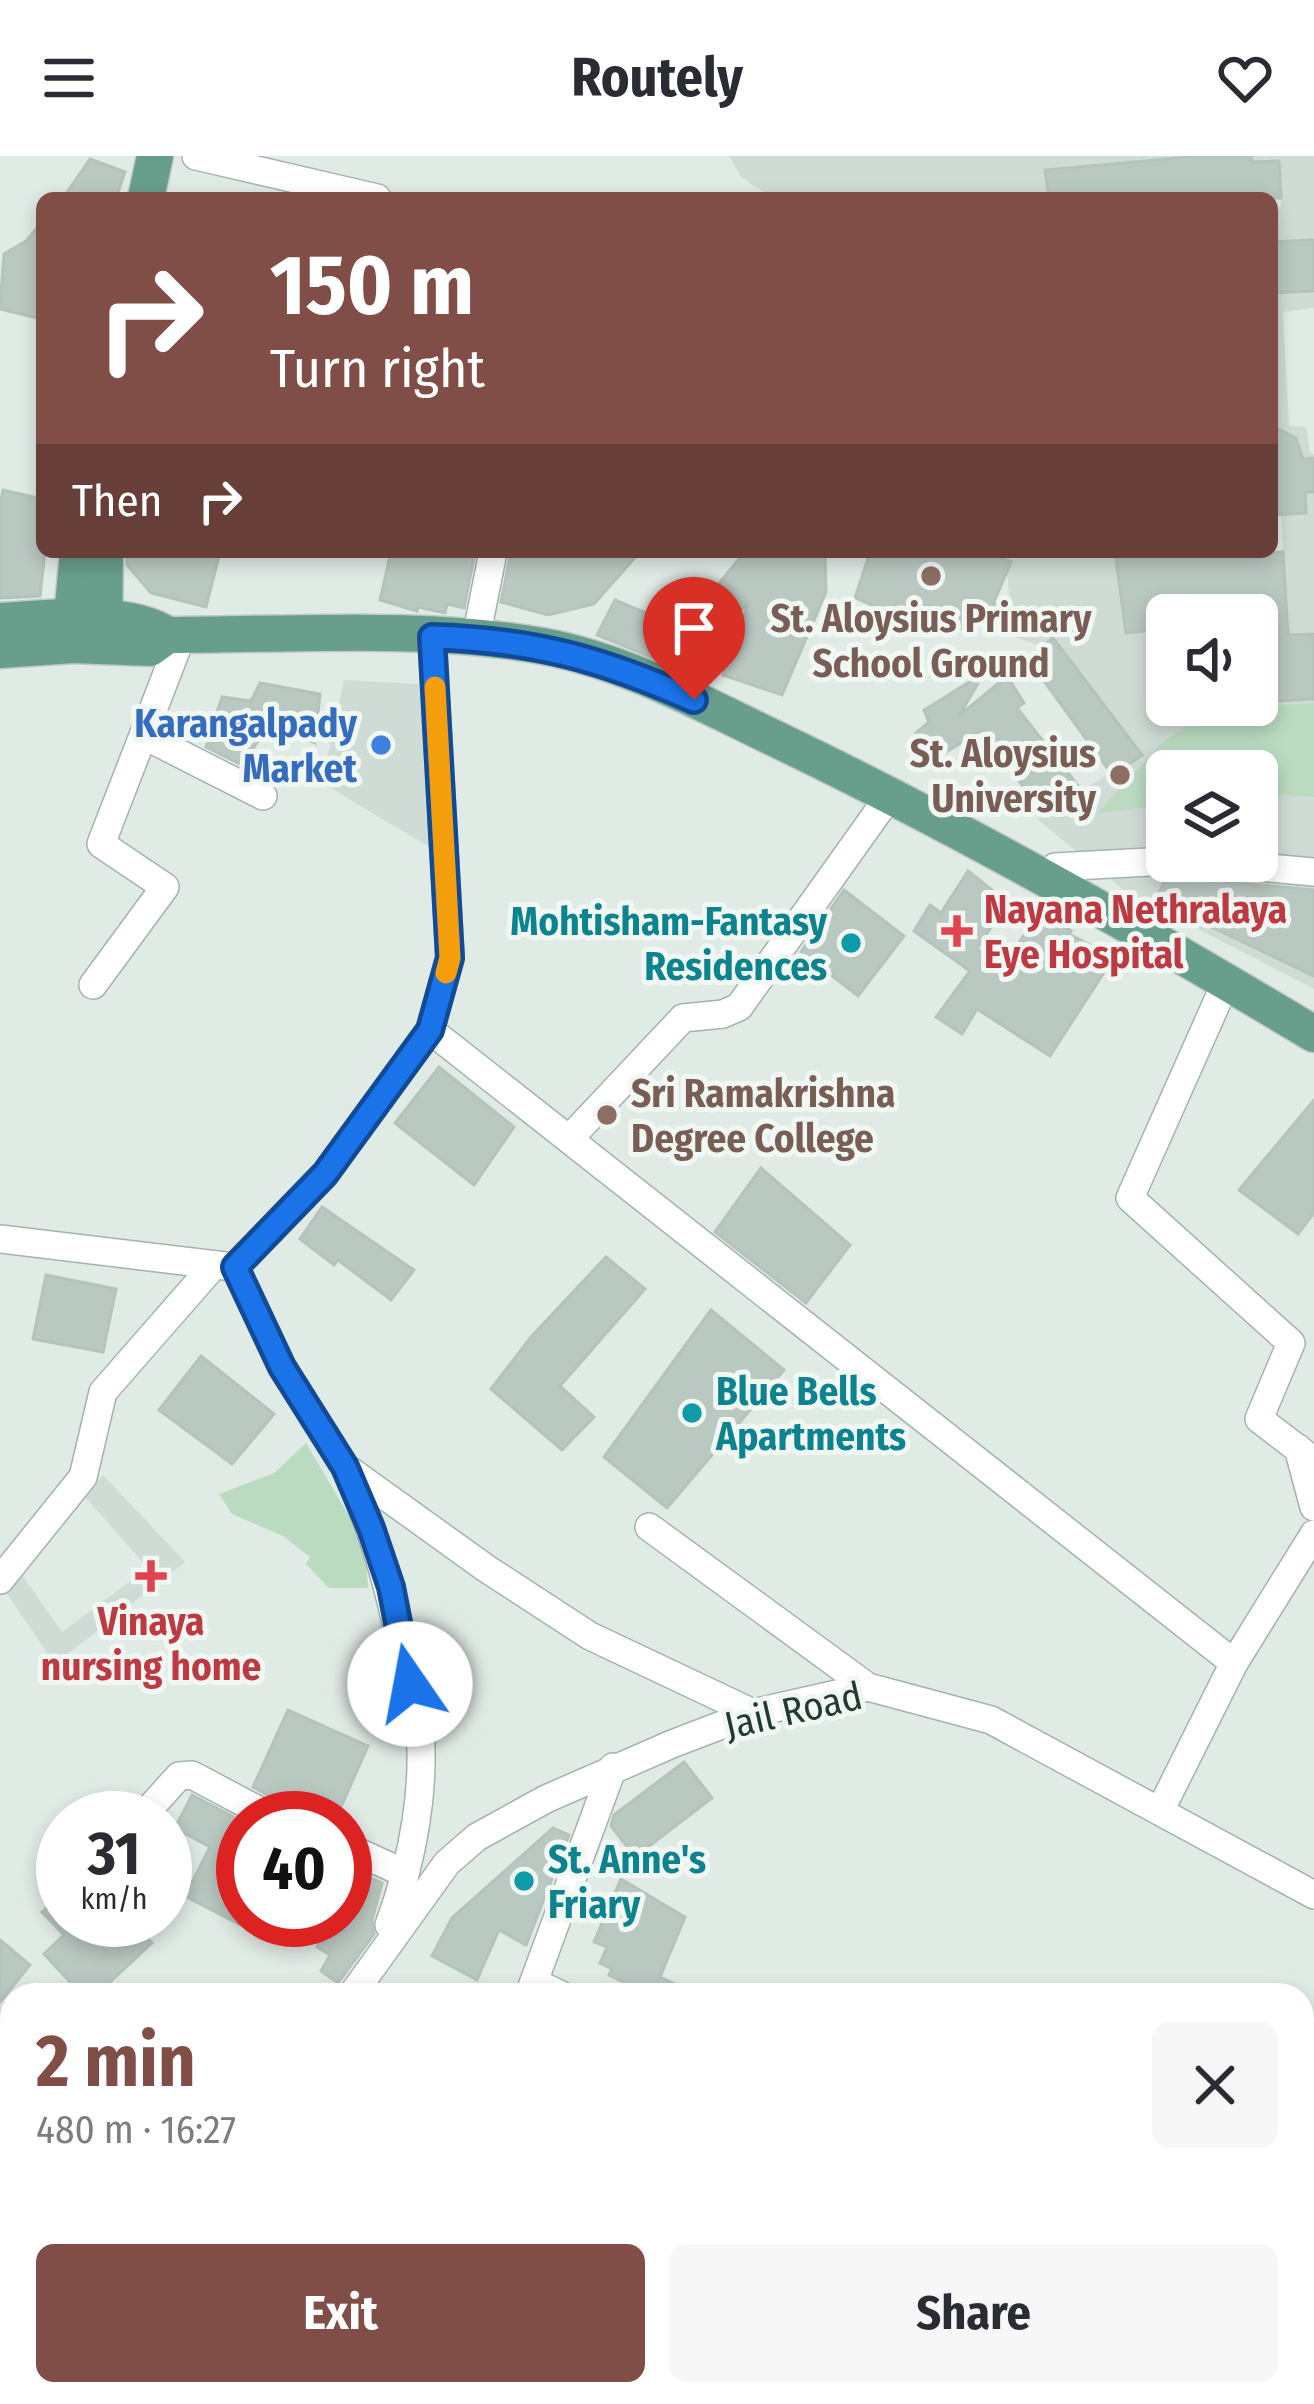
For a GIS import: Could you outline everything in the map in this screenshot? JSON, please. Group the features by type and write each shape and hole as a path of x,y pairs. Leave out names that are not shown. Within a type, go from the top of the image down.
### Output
{"main road":[{"path":"147,192 154,156"},
{"path":"173,192 178,156"},
{"path":"79,558 88,632"},
{"path":"88,632 104,558"},
{"path":"8,639 148,622 167,640 476,638 544,646 618,667 1037,864 1314,1034"}],"street":[{"path":"196,156 351,192"},
{"path":"476,638 493,558"},
{"path":"0,1580 83,1477 104,1392 225,1266 325,1174 430,1030 450,958 432,637"},
{"path":"93,985 165,887 101,844 145,736 167,640"},
{"path":"145,736 263,796"},
{"path":"569,1139 683,1018 723,1014 739,1007 890,795"},
{"path":"1037,864 1146,862"},
{"path":"1278,869 1314,872"},
{"path":"1226,982 1130,1198 1291,1343 1259,1419 1306,1455 1314,1507"},
{"path":"430,1030 1234,1663"},
{"path":"0,1239 225,1266"},
{"path":"225,1266 345,1467 391,1587 418,1718 420,1786 404,1873 378,1958"},
{"path":"345,1467 590,1636 753,1713"},
{"path":"650,1527 868,1687"},
{"path":"1160,1811 1234,1663 1314,1534"},
{"path":"672,1674 694,1704 685,1730 672,1744"},
{"name":"Jail Road","path":"360,1983 447,1863 477,1837 613,1767 672,1744 753,1713 868,1687 991,1720 1314,1895"},
{"path":"533,1983 613,1767"},
{"path":"165,1791 179,1776 193,1775 223,1791"},
{"path":"372,1858 404,1873"}],"shaded area":[{"path":"729,156 1201,156 1045,171 1048,192 764,192 741,177"},
{"path":"1251,156 1314,156 1314,259 1312,240 1278,242 1279,162 1252,162"},
{"path":"1314,291 1314,308 1283,312 1289,426 1306,427 1314,458 1303,459 1296,438 1278,429 1278,293"},
{"path":"1305,492 1314,492 1314,657 1313,634 1288,635 1281,515 1306,513"},
{"name":"St. Aloysius University","path":"1006,558 1190,558 1175,594 1146,594 1146,726 1195,726 1169,750 1146,750 1146,771 1100,812 1146,807 1146,882 1278,882 1278,795 1314,797 1314,989 1125,891 1037,819 1135,757 1069,657 1013,636"},
{"name":"Karangalpady Market","path":"344,680 418,684 429,707 438,852 322,783"},
{"name":"St. Aloysius University","path":"1314,699 1314,703 1278,706 1278,701"},
{"name":"Vinaya nursing home","path":"103,1475 185,1562 55,1664 1,1585 17,1568 62,1632 148,1568 86,1498"}],"green space":[{"path":"1314,703 1314,797 1278,795 1278,750 1155,750 1187,726 1278,726 1278,705"},
{"path":"1146,760 1146,807 1098,813"},
{"path":"306,1443 365,1543 368,1588 329,1588 306,1564 310,1557 283,1536 232,1514 219,1494 274,1473"}],"building":[{"path":"1251,156 1252,162 1279,161 1281,198 1278,192 1048,192 1045,170"},
{"path":"90,159 125,172 118,192 67,192"},
{"path":"36,229 36,318 0,309 4,254"},
{"path":"1313,240 1314,291 1278,293 1278,242"},
{"path":"1278,429 1296,438 1303,459 1314,458 1314,492 1305,492 1306,513 1278,515"},
{"path":"3,490 36,498 36,558 44,558 40,596 0,598"},
{"path":"1278,552 1283,552 1288,635 1313,634 1314,699 1278,701 1278,594 1146,594 1146,631 1126,633 1116,558 1278,558"},
{"path":"127,558 218,558 206,607 151,593 127,565"},
{"path":"390,558 474,558 464,608 447,604 445,613 418,607 417,611 380,600"},
{"path":"510,558 635,558 594,604 548,615 501,602"},
{"path":"740,558 825,558 826,592 782,695 723,675 749,601 690,673 597,635 615,600 682,628"},
{"path":"868,558 1001,558 1011,562 994,602 1002,608 968,631 934,618 930,628 855,598"},
{"path":"1053,638 1142,755 1113,776 1028,659"},
{"path":"984,673 959,716 1007,676 1024,703 1017,708 1079,787 1058,801 1053,795 1040,808 980,731 935,759 916,733 929,722 924,710"},
{"path":"260,683 320,694 315,743 270,723 242,765 206,747 222,697 251,701"},
{"path":"968,871 1007,902 977,949 1001,969 1041,910 1069,934 1114,957 1050,1056 977,1009 962,1034 936,1017 970,971 914,931 930,905 941,913"},
{"path":"1164,882 1314,890 1314,976 1155,900"},
{"name":"Mohtisham-Fantasy Residences","path":"844,890 904,936 858,996 801,952"},
{"path":"439,1067 514,1127 474,1185 395,1123"},
{"path":"1314,1100 1314,1213 1298,1234 1239,1190"},
{"path":"761,1168 850,1245 806,1303 715,1232"},
{"path":"322,1207 414,1270 391,1300 338,1260 334,1265 300,1239"},
{"path":"606,1257 645,1289 560,1386 594,1417 562,1450 491,1389 531,1337"},
{"path":"46,1275 116,1289 103,1352 33,1339"},
{"name":"Blue Bells Apartments","path":"711,1310 784,1370 667,1508 604,1457"},
{"path":"201,1356 274,1414 232,1464 159,1410"},
{"path":"288,1710 368,1746 348,1791 260,1791 253,1787"},
{"path":"684,1762 712,1798 635,1857 611,1826 614,1815"},
{"path":"192,1795 216,1808 216,1912 192,1900 192,1882 210,1847 192,1837"},
{"name":"St. Anne's Friary","path":"553,1828 569,1835 526,1945 499,1930 477,1980 432,1956 452,1918"},
{"path":"372,1879 382,1883 372,1920"},
{"path":"621,1879 685,1917 660,1977 673,1983 625,1983 609,1975 612,1969 600,1963 607,1947 594,1942"},
{"path":"0,1940 30,1965 15,1983 0,1983"},
{"path":"51,1947 148,1947 109,1983 71,1983 44,1954"},
{"path":"317,1947 364,1947 338,1983 321,1971 330,1955"}],"slow traffic":[{"path":"435,687 450,958 446,973"}],"place":[{"name":"St. Aloysius Primary School Ground","path":"931,576"},
{"name":"Karangalpady Market","path":"381,745"},
{"name":"St. Aloysius University","path":"1120,775"},
{"name":"Nayana Nethralaya Eye Hospital","path":"957,931"},
{"name":"Mohtisham-Fantasy Residences","path":"851,943"},
{"name":"Sri Ramakrishna Degree College","path":"607,1115"},
{"name":"Blue Bells Apartments","path":"692,1413"},
{"name":"Vinaya nursing home","path":"151,1576"},
{"name":"St. Anne's Friary","path":"524,1881"}],"route":[{"path":"410,1684 391,1587 371,1528 345,1467 282,1367 235,1267 325,1174 430,1030 450,958 432,637 544,646 618,667 694,700"}]}
